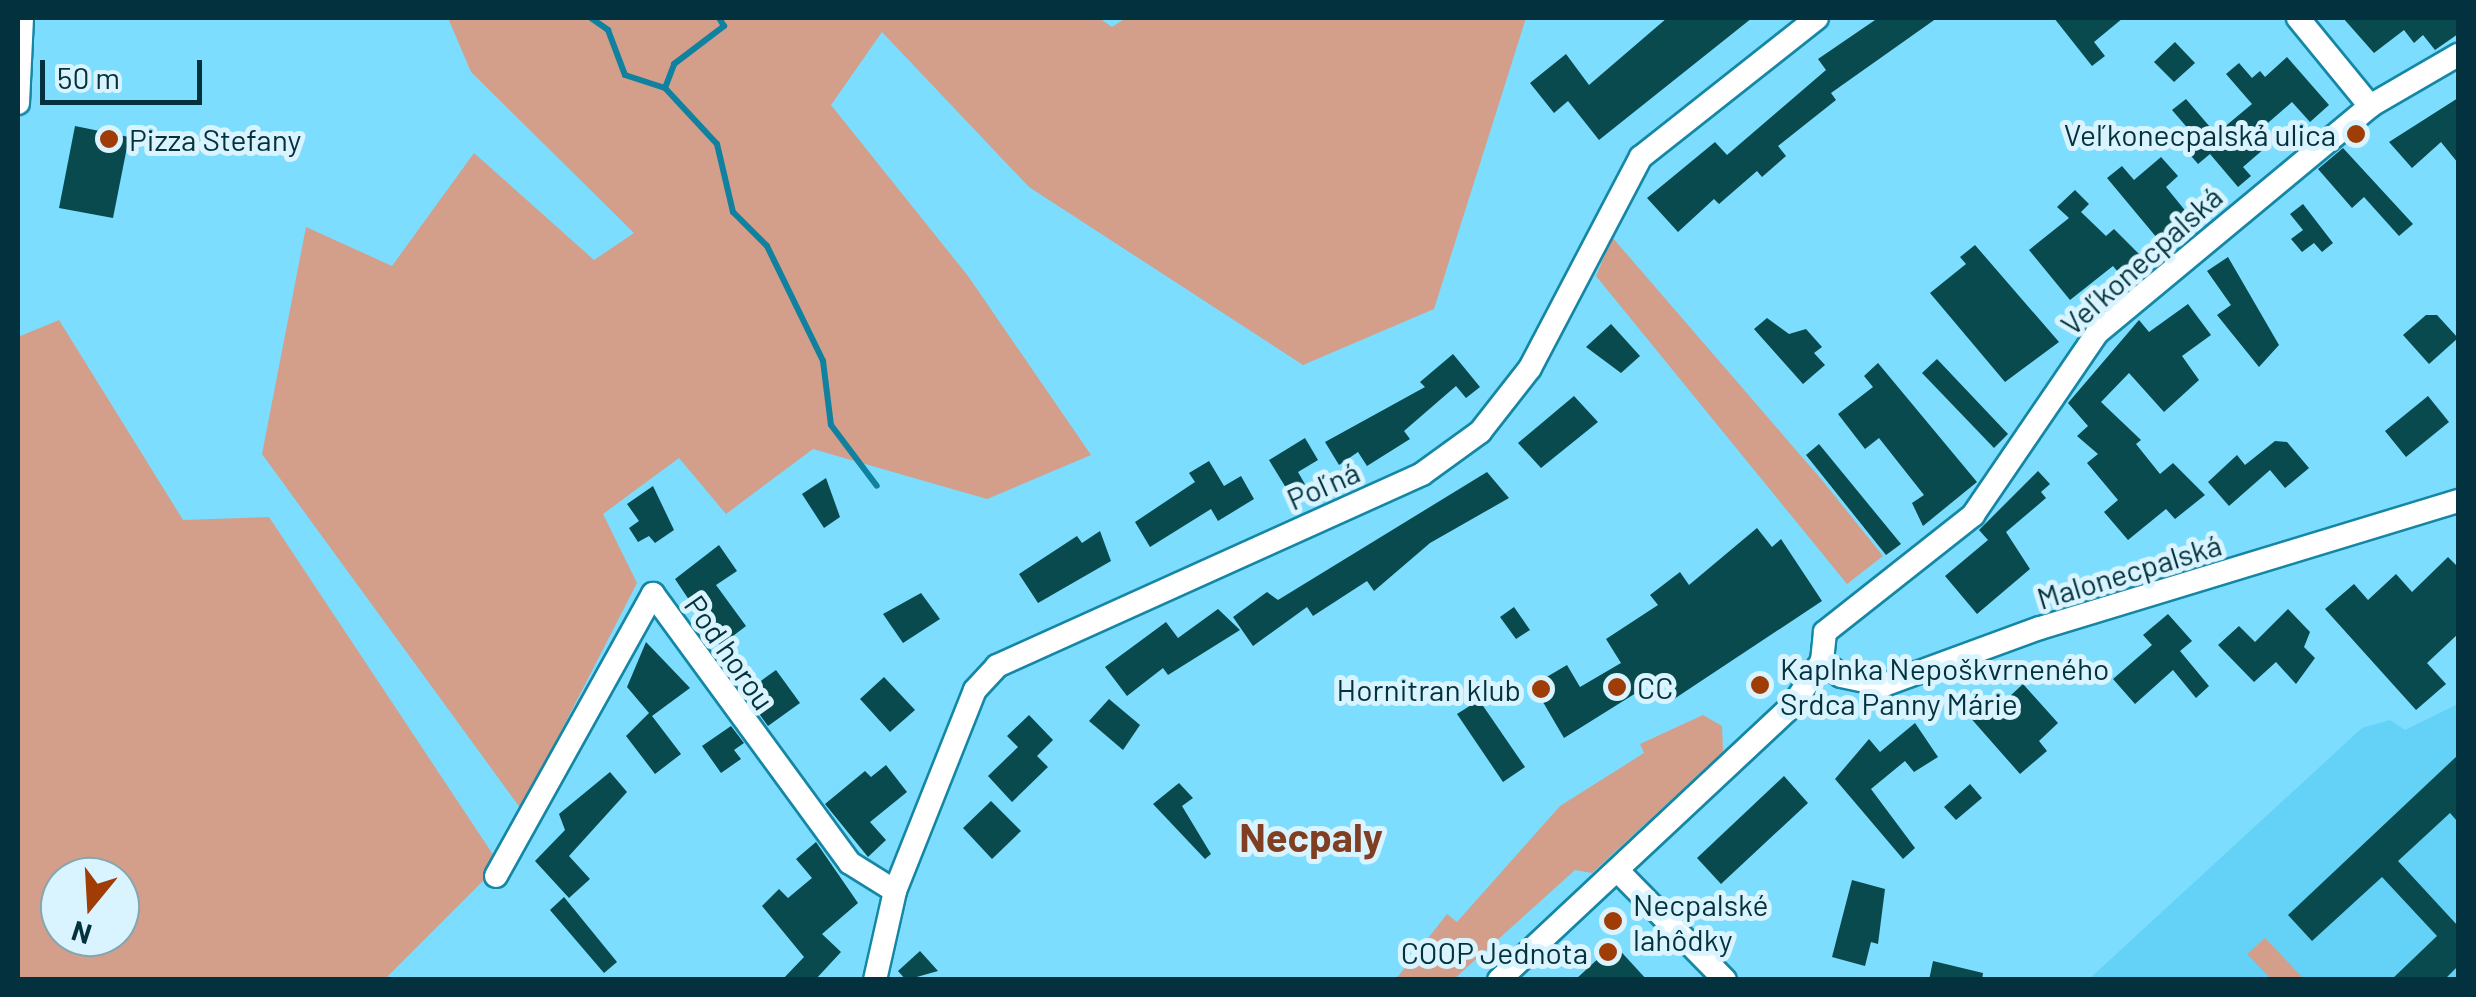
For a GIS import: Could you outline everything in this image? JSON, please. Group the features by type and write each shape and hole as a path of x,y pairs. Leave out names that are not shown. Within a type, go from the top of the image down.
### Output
{"street":[{"path":"18,104 22,18"},
{"name":"Poľná","path":"876,980 895,891 974,690 997,666 1422,474 1480,432 1530,368 1641,157 1817,18"},
{"path":"2298,18 2370,106"},
{"name":"Veľkonecpalská","path":"1499,980 1753,746 1822,661 1826,632 1973,515 2097,333 2370,106 2458,56"},
{"name":"Malonecpalská","path":"1822,661 1840,676 1884,685 2040,628 2458,502"},
{"name":"Pod horou","path":"496,876 653,594 850,863 895,891"},
{"path":"1617,870 1725,980"}],"shaded area":[{"path":"448,18 1099,18 1112,27 1126,18 1526,18 1434,309 1303,365 1029,187 882,32 831,105 968,276 1091,455 987,499 813,449 726,514 679,458 603,514 637,583 521,809 262,454 306,227 392,266 474,153 594,260 634,233 471,72"},
{"path":"1612,237 1883,556 1847,584 1596,276"},
{"path":"59,320 183,520 269,517 496,859 484,880 385,979 18,980 18,337"},
{"path":"2458,704 2458,979 2088,980 2362,728 2390,720 2405,730"},
{"path":"1703,715 1722,726 1723,752 1592,873 1575,870 1454,979 1396,979 1447,914 1457,922 1560,806 1644,753 1640,744"},
{"path":"2265,938 2304,979 2271,979 2247,954"}],"building":[{"path":"1667,18 1752,18 1599,140 1568,101 1554,113 1530,83 1566,54 1589,85"},
{"path":"1878,18 1937,18 1831,93 1836,100 1778,146 1786,156 1762,177 1757,171 1719,204 1714,199 1678,232 1647,198 1715,142 1727,155 1826,70 1818,59"},
{"path":"2054,18 2123,18 2094,42 2105,56 2092,66"},
{"path":"2343,18 2458,18 2458,34 2435,50 2423,35 2414,43 2404,30 2374,53"},
{"path":"2175,42 2195,63 2174,82 2154,62"},
{"path":"2287,57 2329,105 2310,122 2292,102 2254,135 2265,148 2243,167 2251,176 2238,187 2210,154 2198,164 2186,150 2197,139 2172,110 2186,99 2216,134 2252,104 2226,74 2239,63 2252,78 2260,71 2265,77"},
{"path":"2458,98 2458,163 2441,142 2412,168 2389,142"},
{"path":"75,126 129,137 113,218 59,208"},
{"path":"2343,148 2413,224 2399,236 2364,197 2352,208 2318,169"},
{"path":"2161,157 2178,176 2166,187 2192,219 2162,244 2107,178 2122,166 2134,180"},
{"path":"2075,190 2089,204 2081,212 2106,236 2114,229 2144,259 2122,277 2113,266 2070,300 2029,250 2069,218 2057,207"},
{"path":"2303,204 2333,243 2322,252 2314,243 2302,252 2291,239 2303,230 2290,214"},
{"path":"1975,245 2059,342 2005,382 1930,293 1966,264 1960,257"},
{"path":"2228,257 2279,345 2259,367 2217,315 2231,305 2207,271"},
{"path":"2188,304 2211,335 2182,356 2199,380 2164,412 2129,373 2101,402 2141,440 2136,444 2160,474 2173,463 2205,495 2175,519 2166,509 2128,540 2104,512 2118,500 2087,463 2098,454 2077,436 2088,426 2068,403 2139,320 2149,332"},
{"path":"2426,315 2437,315 2458,338 2429,364 2403,335"},
{"path":"1767,318 1789,334 1806,329 1822,347 1814,353 1825,365 1803,384 1754,329"},
{"path":"1611,324 1640,356 1621,373 1586,347"},
{"path":"1453,354 1480,387 1466,398 1456,386 1404,431 1410,439 1367,466 1358,452 1339,465 1325,442 1425,387 1420,382"},
{"path":"1937,359 2008,434 1994,448 1922,373"},
{"path":"1878,363 1977,482 1923,526 1912,503 1924,495 1879,438 1865,449 1838,414 1873,387 1864,376"},
{"path":"1574,396 1598,422 1541,468 1518,443"},
{"path":"2428,396 2449,422 2406,457 2385,431"},
{"path":"1305,438 1318,460 1298,472 1306,486 1291,496 1269,460"},
{"path":"2275,441 2287,442 2309,468 2285,488 2270,470 2229,506 2208,482 2237,455 2245,465"},
{"path":"1819,444 1901,544 1886,555 1806,455"},
{"path":"1209,461 1224,486 1241,476 1254,499 1218,521 1211,509 1150,547 1135,522 1195,482 1189,473"},
{"path":"2038,471 2050,484 2041,492 2046,498 2006,532 2030,569 1977,614 1945,576 1988,540 1979,530"},
{"path":"1487,472 1509,498 1430,543 1374,591 1367,581 1313,616 1307,607 1253,646 1233,617 1267,592 1278,600"},
{"path":"826,478 840,517 824,528 802,494"},
{"path":"653,486 674,530 655,543 649,536 638,542 629,528 639,521 627,504"},
{"path":"1757,528 1772,547 1781,539 1822,601 1674,699 1660,678 1564,738 1533,685 1567,665 1580,687 1621,663 1606,639 1658,605 1650,595 1680,572 1689,585"},
{"path":"1100,531 1111,561 1038,603 1019,574 1077,536 1082,543"},
{"path":"719,545 737,571 716,585 746,626 720,646 675,579"},
{"path":"2448,557 2458,567 2458,634 2427,663 2446,684 2416,710 2325,609 2354,584 2368,600 2396,574 2412,592"},
{"path":"921,593 940,619 903,643 883,614"},
{"path":"1514,607 1530,630 1516,639 1500,617"},
{"path":"1218,609 1240,630 1168,675 1163,668 1127,696 1105,667 1166,622 1178,638"},
{"path":"2288,609 2310,632 2304,647 2315,658 2296,684 2276,662 2254,682 2218,645 2239,626 2255,642"},
{"path":"2168,614 2192,641 2180,651 2209,686 2196,698 2173,670 2135,704 2113,679 2152,645 2143,635"},
{"path":"646,642 690,688 652,716 681,754 655,774 626,736 649,713 627,687"},
{"path":"776,670 800,703 768,726 744,693"},
{"path":"884,677 915,710 890,732 860,699"},
{"path":"2023,684 2058,723 2039,741 2047,751 2020,774 1968,715 1987,699 1996,709"},
{"path":"1109,699 1140,725 1123,750 1089,721"},
{"path":"1479,700 1525,767 1503,782 1457,714"},
{"path":"1029,715 1053,740 1037,756 1048,767 1012,802 988,776 1018,747 1007,736"},
{"path":"1915,723 1938,757 1914,772 1905,761 1871,789 1915,848 1903,859 1835,779 1869,739 1880,752"},
{"path":"731,726 744,743 734,750 741,759 721,773 702,746"},
{"path":"2458,755 2458,822 2450,813 2398,861 2458,926 2458,966 2444,980 2391,980 2437,936 2382,877 2312,941 2288,915"},
{"path":"886,765 907,792 870,822 886,840 868,857 825,804 865,771 871,777"},
{"path":"610,772 627,792 569,856 590,879 569,898 535,861 565,830 559,814"},
{"path":"1784,776 1808,803 1721,884 1697,858"},
{"path":"1179,783 1193,798 1182,806 1211,854 1205,859 1153,804"},
{"path":"1970,784 1982,798 1956,820 1944,807"},
{"path":"991,801 1021,831 992,859 963,828"},
{"path":"816,842 858,903 822,934 841,952 815,980 782,980 804,957 762,906 779,889 788,898 812,878 796,859"},
{"path":"1852,880 1885,889 1878,944 1871,942 1865,966 1832,957"},
{"path":"564,897 617,962 604,973 550,910"},
{"path":"1614,944 1647,980 1575,980"},
{"path":"920,951 938,971 906,980 898,971"},
{"path":"1933,961 1983,973 1982,980 1929,980"}],"waterway":[{"path":"591,18 608,30 625,75 665,88 717,144 733,212 767,246 823,361 831,425 877,486"},
{"path":"665,88 674,64 724,26 719,18"}],"place":[{"name":"Veľkonecpalská ulica","path":"2356,134"},
{"name":"Pizza Stefany","path":"109,139"},
{"name":"Kaplnka Nepoškvrneného Srdca Panny Márie","path":"1760,685"},
{"name":"CC","path":"1617,687"},
{"name":"Hornitran klub","path":"1541,689"},
{"name":"Necpalské lahôdky","path":"1613,921"},
{"name":"COOP Jednota","path":"1608,952"}],"district":[{"name":"Necpaly","path":"1311,836"}]}
